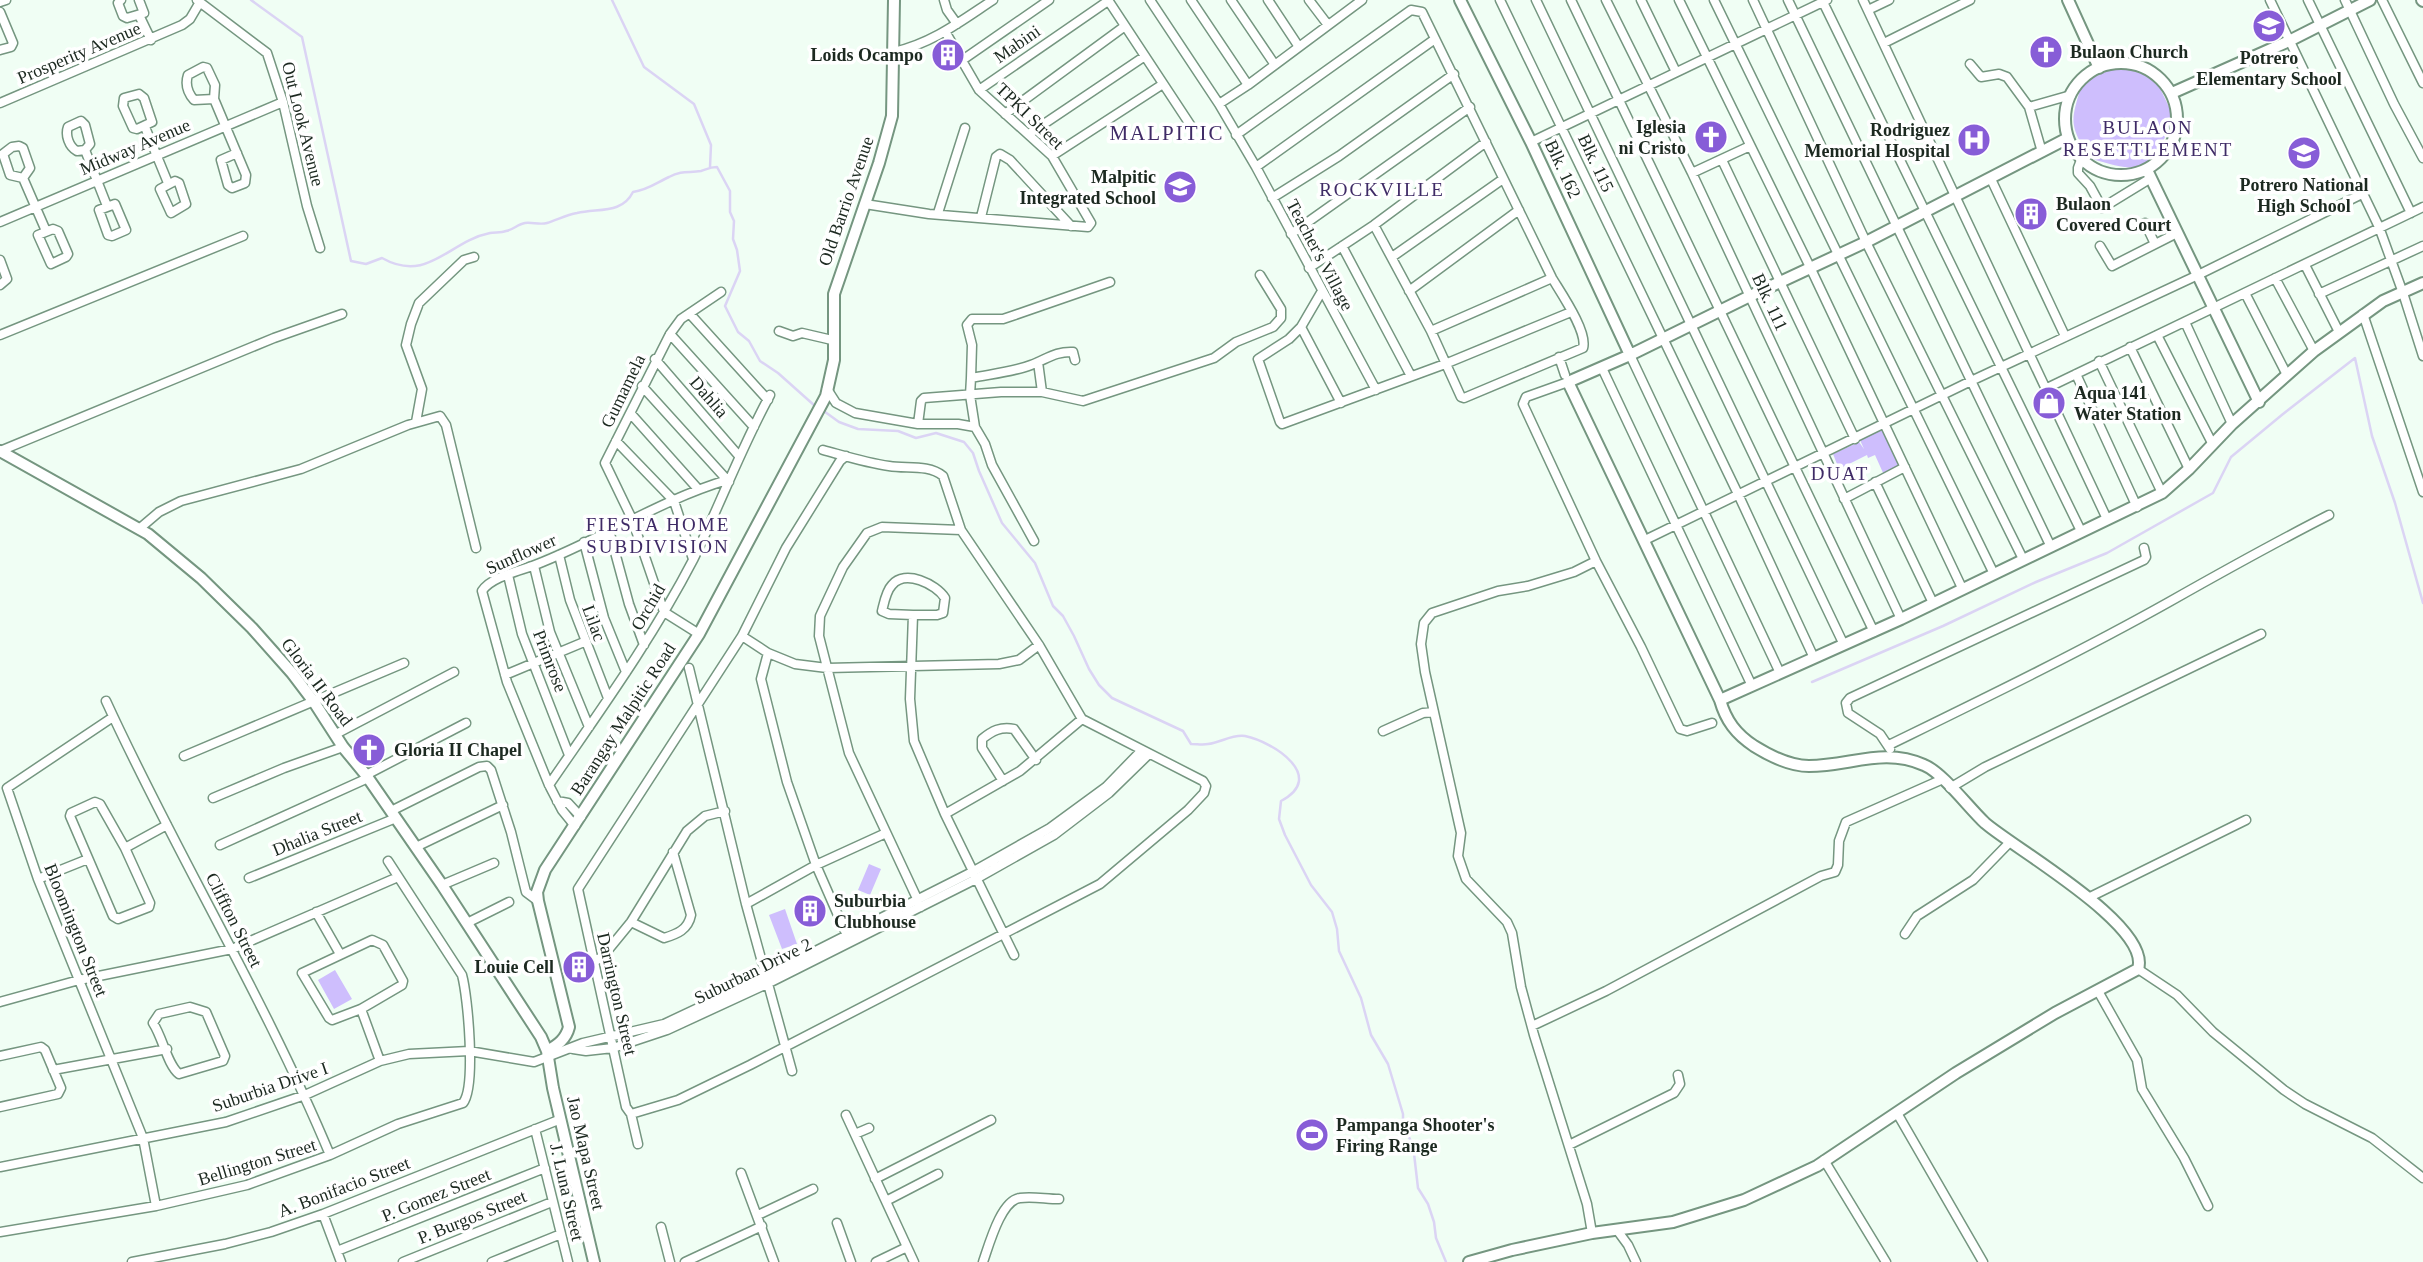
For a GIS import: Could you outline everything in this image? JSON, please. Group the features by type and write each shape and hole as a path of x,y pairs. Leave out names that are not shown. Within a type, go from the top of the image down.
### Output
{"street":[{"path":"0,2 6,0"},
{"path":"121,0 118,3 125,18 144,12 139,0"},
{"name":"Old Barrio Avenue","path":"818,411 834,360 834,294 892,116 894,0"},
{"path":"944,0 947,10 957,24"},
{"path":"894,52 916,47 946,33 993,0"},
{"path":"961,61 1049,0"},
{"path":"1108,0 1191,125"},
{"name":"Mabini","path":"979,90 1108,0"},
{"name":"Teacher's Village","path":"1150,0 1219,104 1256,167 1376,390"},
{"path":"1191,0 1248,85"},
{"path":"1231,0 1275,65"},
{"path":"1268,0 1299,47"},
{"path":"1309,0 1328,25"},
{"name":"Blk. 162","path":"1460,0 1531,142 1630,355"},
{"name":"Blk. 115","path":"1500,0 1814,658"},
{"path":"1536,0 1844,645"},
{"path":"1571,0 1874,632"},
{"name":"Blk. 111","path":"1606,0 1692,173 1901,619"},
{"path":"1641,0 1676,72"},
{"path":"1679,0 1810,267 1962,588"},
{"path":"1714,0 1994,574"},
{"path":"1754,0 1866,242 2023,559"},
{"path":"1788,0 2051,547"},
{"path":"1863,0 2107,519"},
{"path":"1868,10 1889,0"},
{"path":"1884,43 1970,0"},
{"path":"2068,0 2099,68"},
{"path":"2270,0 2379,227 2423,356"},
{"path":"2308,0 2411,213"},
{"path":"2172,93 2289,41 2320,25 2348,5 2370,0"},
{"path":"2382,0 2423,83"},
{"name":"Prosperity Avenue","path":"0,103 182,26 190,19 198,1"},
{"name":"Out Look Avenue","path":"198,1 267,52 283,102 307,206 320,248"},
{"path":"1531,142 1824,1 2081,531"},
{"path":"1219,104 1275,65 1356,2"},
{"path":"2348,5 2394,104 2423,158"},
{"path":"1237,135 1411,10 1422,12 1585,345 1464,398 1374,225"},
{"path":"0,12 4,29 13,43 11,47 0,50"},
{"path":"138,15 151,40"},
{"path":"1005,114 1125,26"},
{"name":"TPKI Street","path":"946,33 979,90 1052,156 1091,223 1088,227 1071,226"},
{"path":"1256,167 1435,39"},
{"path":"1029,134 1145,56"},
{"path":"1970,64 1981,77 1999,74 2007,77 2029,107 2042,152"},
{"path":"2081,160 2078,173 2090,186 2102,208 2149,174 2168,154 2177,134 2179,116 2172,93 2156,74 2134,64 2114,64 2099,68 2075,85 2064,120 2066,139 2081,160 2105,173 2149,174"},
{"path":"214,99 194,100 186,81 188,75 203,67 207,68 215,85 214,99 246,174 245,183 232,188 228,185 221,162 222,159 237,153"},
{"path":"1272,198 1339,156 1454,74"},
{"path":"1052,156 1163,84"},
{"path":"139,94 143,96 152,122 145,127 133,128 123,106 124,98 139,94"},
{"path":"2029,107 2071,94"},
{"name":"Midway Avenue","path":"0,222 283,102"},
{"path":"1291,234 1470,107"},
{"path":"145,127 168,183"},
{"path":"937,213 965,128"},
{"path":"1712,723 1687,730 1680,729 1596,561 1523,404 1526,397 1567,378 1602,368 1691,326 1955,198 2066,139"},
{"path":"1309,268 1374,225 1486,142"},
{"path":"1692,173 1750,146"},
{"path":"85,150 107,206"},
{"path":"981,217 996,157 1004,154 1071,226"},
{"path":"1722,160 1855,439"},
{"path":"2149,174 2259,402"},
{"path":"23,178 46,231"},
{"path":"1392,257 1503,179"},
{"path":"1991,179 2065,336"},
{"path":"1645,540 2364,193"},
{"path":"865,204 1071,226"},
{"path":"2047,388 2423,207"},
{"path":"1409,291 1519,211"},
{"path":"2145,223 2155,244"},
{"path":"46,231 58,231 68,254 51,264 38,236 46,231"},
{"path":"2099,246 2112,266 2177,233"},
{"path":"0,335 243,236"},
{"path":"1342,246 1411,376"},
{"path":"2319,294 2423,246"},
{"path":"416,422 422,389 406,345 416,308 464,260 474,257"},
{"path":"0,260 7,279 0,285"},
{"path":"2305,265 2339,331"},
{"path":"918,424 921,401 925,398 1042,392 1083,401 1214,358 1236,342 1273,327 1282,318 1281,309 1260,275"},
{"path":"1431,331 1552,278"},
{"path":"2275,278 2314,351"},
{"path":"1034,541 992,465 985,444 975,427 970,395 972,345 967,326 972,319 1003,319 1110,282"},
{"path":"1720,700 1874,632 2162,493 2232,424 2314,351 2383,301 2423,282"},
{"path":"1322,291 1301,327 1289,339 1258,359 1280,422 1285,424 1571,312"},
{"name":"Gumamela","path":"632,519 604,463 670,334 681,319 721,292"},
{"path":"2245,293 2287,375"},
{"path":"0,451 274,338 342,314"},
{"name":"Orchid","path":"549,785 664,612 693,559 769,398 691,314"},
{"path":"2363,314 2423,492"},
{"path":"2185,322 2232,424"},
{"path":"2414,327 2423,323"},
{"path":"1301,327 1340,402"},
{"path":"779,331 793,336 802,333 832,340"},
{"path":"670,334 754,427"},
{"path":"2157,335 2212,443"},
{"path":"2130,347 2189,469"},
{"path":"971,378 1030,365 1049,355 1073,352 1075,360"},
{"path":"1630,355 1780,673"},
{"path":"1559,358 1720,700 1725,717 1735,730 1765,752 1782,760 1809,766 1890,751 1955,714 2168,603 2242,559 2329,515"},
{"name":"Dahlia","path":"655,359 740,456"},
{"path":"2099,361 2162,493"},
{"path":"1038,362 1042,392"},
{"path":"1602,368 1752,686"},
{"path":"2076,374 2137,507"},
{"path":"642,386 728,482"},
{"path":"826,392 836,403 855,413 918,424 958,424 975,427"},
{"name":"Barangay Malpitic Road","path":"548,1054 567,1035 569,1027 538,901 537,892 545,870 699,634 818,411"},
{"path":"631,414 698,489"},
{"path":"139,528 159,512 181,501 301,469 437,416 445,420 476,548"},
{"path":"616,441 674,501 693,559"},
{"path":"629,1110 678,1100 1100,884 1178,819 1204,793 1206,786 1203,782 1082,719 1039,645 961,530 943,476 932,469 889,467 823,450"},
{"name":"Gloria II Road","path":"0,451 139,528 229,605 284,664 367,776 442,885 511,989 548,1054"},
{"path":"696,707 742,636 807,511 846,456"},
{"path":"1844,499 1905,467"},
{"name":"Sunflower","path":"505,675 482,591 485,586 559,555 698,489 728,482"},
{"path":"1875,482 1933,603"},
{"path":"632,519 664,612 699,634"},
{"path":"919,902 849,753 819,636 820,616 843,567 867,533 881,527 961,530"},
{"path":"609,530 629,604 644,645"},
{"path":"584,542 604,618 626,672"},
{"path":"2138,969 2139,958 2126,935 2090,897 2010,842 1976,814 1931,768 1890,751 1880,734 1848,713 1846,703 1850,698 2144,560 2144,548"},
{"name":"Lilac","path":"559,555 569,600 608,698"},
{"path":"1592,1233 1587,1204 1521,987 1511,933 1507,922 1468,882 1458,856 1461,833 1421,644 1422,628 1432,613 1498,591 1522,588 1573,572 1596,561"},
{"path":"534,566 558,654 589,727"},
{"name":"Primrose","path":"508,575 522,634 569,755"},
{"path":"898,580 925,581 945,598 943,613 913,615 888,614 882,611 892,584 898,580"},
{"path":"913,615 910,699 915,741 944,814 1014,955"},
{"path":"1532,1027 1835,872 1839,841 1846,822 1985,767 2261,634"},
{"path":"742,636 768,653 795,664 827,668 999,664 1019,660 1039,645"},
{"path":"578,821 566,814 549,785 505,675 584,642"},
{"path":"768,653 761,678 787,782 816,865 848,938"},
{"path":"184,756 404,663"},
{"path":"689,668 696,707 725,811 746,904 792,1071"},
{"path":"336,734 454,672"},
{"name":"Cliffton Street","path":"106,701 305,1095 330,1155"},
{"name":"Darrington Street","path":"638,1144 610,1038 578,889 696,707"},
{"path":"1383,731 1423,713 1434,712"},
{"name":"Bloomington Street","path":"113,717 7,786 38,879 143,1138 156,1206"},
{"path":"944,814 1036,760 1082,719"},
{"path":"220,845 367,776 466,723"},
{"path":"1003,781 982,748 982,739 988,734 997,729 1014,729 1036,760"},
{"path":"214,797 343,747"},
{"name":"Suburban Drive 2","path":"570,1049 586,1051 613,1048 667,1030 974,875 1050,828 1106,787 1145,753"},
{"name":"Dhalia Street","path":"249,878 393,815 484,765 491,770 503,805"},
{"path":"557,801 568,803 578,821"},
{"path":"95,802 100,804 125,848 150,905 118,919 113,916 70,815 95,802"},
{"path":"416,847 503,805 526,892 538,901"},
{"path":"566,814 571,806"},
{"path":"593,963 604,955 631,922 687,831 705,816 725,811"},
{"path":"2090,897 2246,820"},
{"path":"125,848 167,825"},
{"path":"746,904 816,865 886,832"},
{"path":"1905,934 1917,916 1972,880 2010,842"},
{"path":"631,922 664,938 682,931 688,923 691,915 673,852"},
{"path":"38,879 88,859"},
{"path":"388,861 462,975 466,990 469,1051"},
{"path":"442,885 494,863"},
{"path":"0,1002 79,980 232,949 398,877"},
{"path":"467,923 509,902"},
{"path":"316,912 340,954"},
{"path":"372,940 378,941 383,945 402,981 400,988 361,1009 332,1020 328,1018 302,975 303,972 340,954 372,940"},
{"path":"1469,1262 1592,1233 1673,1222 1714,1210 1765,1190 1824,1160 1967,1066 2055,1013 2138,969"},
{"path":"2138,969 2177,995 2213,1032 2284,1090 2384,1146 2423,1178"},
{"name":"Suburban Drive 2","path":"548,1054 664,1024 767,980"},
{"path":"2098,991 2137,1060 2143,1089 2184,1158 2208,1206"},
{"path":"194,1007 206,1012 225,1056 223,1061 179,1074 171,1063 167,1049 153,1023 156,1017 159,1014 194,1007"},
{"path":"361,1009 380,1061"},
{"path":"0,1056 41,1047 45,1050 61,1088 58,1094 0,1107"},
{"path":"53,1070 167,1049"},
{"name":"Suburbia Drive I","path":"0,1167 226,1122 305,1095 380,1061 408,1054 469,1051 533,1062 548,1054"},
{"name":"Bellington Street","path":"0,1232 156,1206 247,1185 330,1155 398,1124 463,1103 468,1094 469,1051"},
{"name":"Jao Mapa Street","path":"548,1054 594,1262"},
{"path":"1569,1145 1674,1093 1680,1084 1678,1075"},
{"path":"1897,1113 1983,1262"},
{"path":"846,1115 914,1262"},
{"name":"A. Bonifacio Street","path":"137,1262 271,1232 323,1214 561,1119"},
{"path":"875,1179 991,1120"},
{"path":"855,1133 869,1128"},
{"name":"J. Luna Street","path":"536,1129 568,1262"},
{"path":"1824,1160 1886,1262"},
{"name":"P. Gomez Street","path":"337,1251 545,1168"},
{"path":"741,1173 774,1262"},
{"path":"886,1201 937,1174"},
{"path":"758,1215 813,1189"},
{"path":"983,1262 1001,1214 1010,1202 1024,1197 1059,1199"},
{"name":"P. Burgos Street","path":"402,1262 552,1202"},
{"path":"323,1214 341,1262"},
{"path":"837,1223 851,1262"},
{"path":"685,1262 762,1226"},
{"path":"661,1227 670,1262"},
{"path":"1617,1230 1636,1262"},
{"path":"492,1262 561,1234"},
{"path":"876,1262 907,1247"}],"shaded area":[{"path":"2118,66 2155,78 2173,115 2160,149 2146,165 2136,168 2089,158 2075,129 2074,114 2082,83"},
{"path":"1884,429 1902,466 1884,475 1875,455 1868,458 1867,455 1839,469 1833,454 1859,442 1864,449 1860,440"},
{"path":"869,864 881,869 870,895 858,890"},
{"path":"785,909 797,944 782,949 769,915"},
{"path":"335,970 352,999 334,1009 318,980"}],"waterway":[{"path":"251,0 302,37 351,261 366,264 382,258 398,265 426,264 475,237 502,232 525,223 544,224 573,214 616,207 623,204 633,192 674,175 717,167 730,191 730,212 734,221 733,239 740,271 725,306 738,332 749,341 760,361 778,373 815,406"},
{"path":"612,0 644,67 694,104 711,145 710,167"},
{"path":"1812,682 2107,553 2213,493 2231,457 2355,358 2372,436 2395,503 2423,603"},
{"path":"821,409 839,422 858,429 898,431 916,438 936,433 964,442 973,453 1002,523 1035,563 1053,606 1063,616 1099,685 1112,698 1183,731 1191,744 1213,743 1235,736 1245,736 1269,745 1291,762 1297,771 1299,782 1294,792 1281,801 1279,819 1311,885 1332,912 1339,951 1361,998 1371,1035 1388,1064 1403,1114 1403,1126 1413,1145 1418,1188 1428,1204 1436,1238 1446,1262"}],"place":[{"name":"Potrero Elementary School","path":"2269,26"},
{"name":"Bulaon Church","path":"2046,52"},
{"name":"Loids Ocampo","path":"948,55"},
{"name":"Iglesia ni Cristo","path":"1711,137"},
{"name":"Rodriguez Memorial Hospital","path":"1974,140"},
{"name":"Potrero National High School","path":"2304,153"},
{"name":"Malpitic Integrated School","path":"1180,187"},
{"name":"Bulaon Covered Court","path":"2031,214"},
{"name":"Aqua 141 Water Station","path":"2049,403"},
{"name":"Gloria II Chapel","path":"369,750"},
{"name":"Suburbia Clubhouse","path":"810,911"},
{"name":"Louie Cell","path":"579,967"},
{"name":"Pampanga Shooter's Firing Range","path":"1312,1135"}],"district":[{"name":"MALPITIC","path":"1167,133"},
{"name":"BULAON RESETTLEMENT","path":"2148,138"},
{"name":"ROCKVILLE","path":"1382,189"},
{"name":"DUAT","path":"1840,473"},
{"name":"FIESTA HOME SUBDIVISION","path":"658,535"}]}
